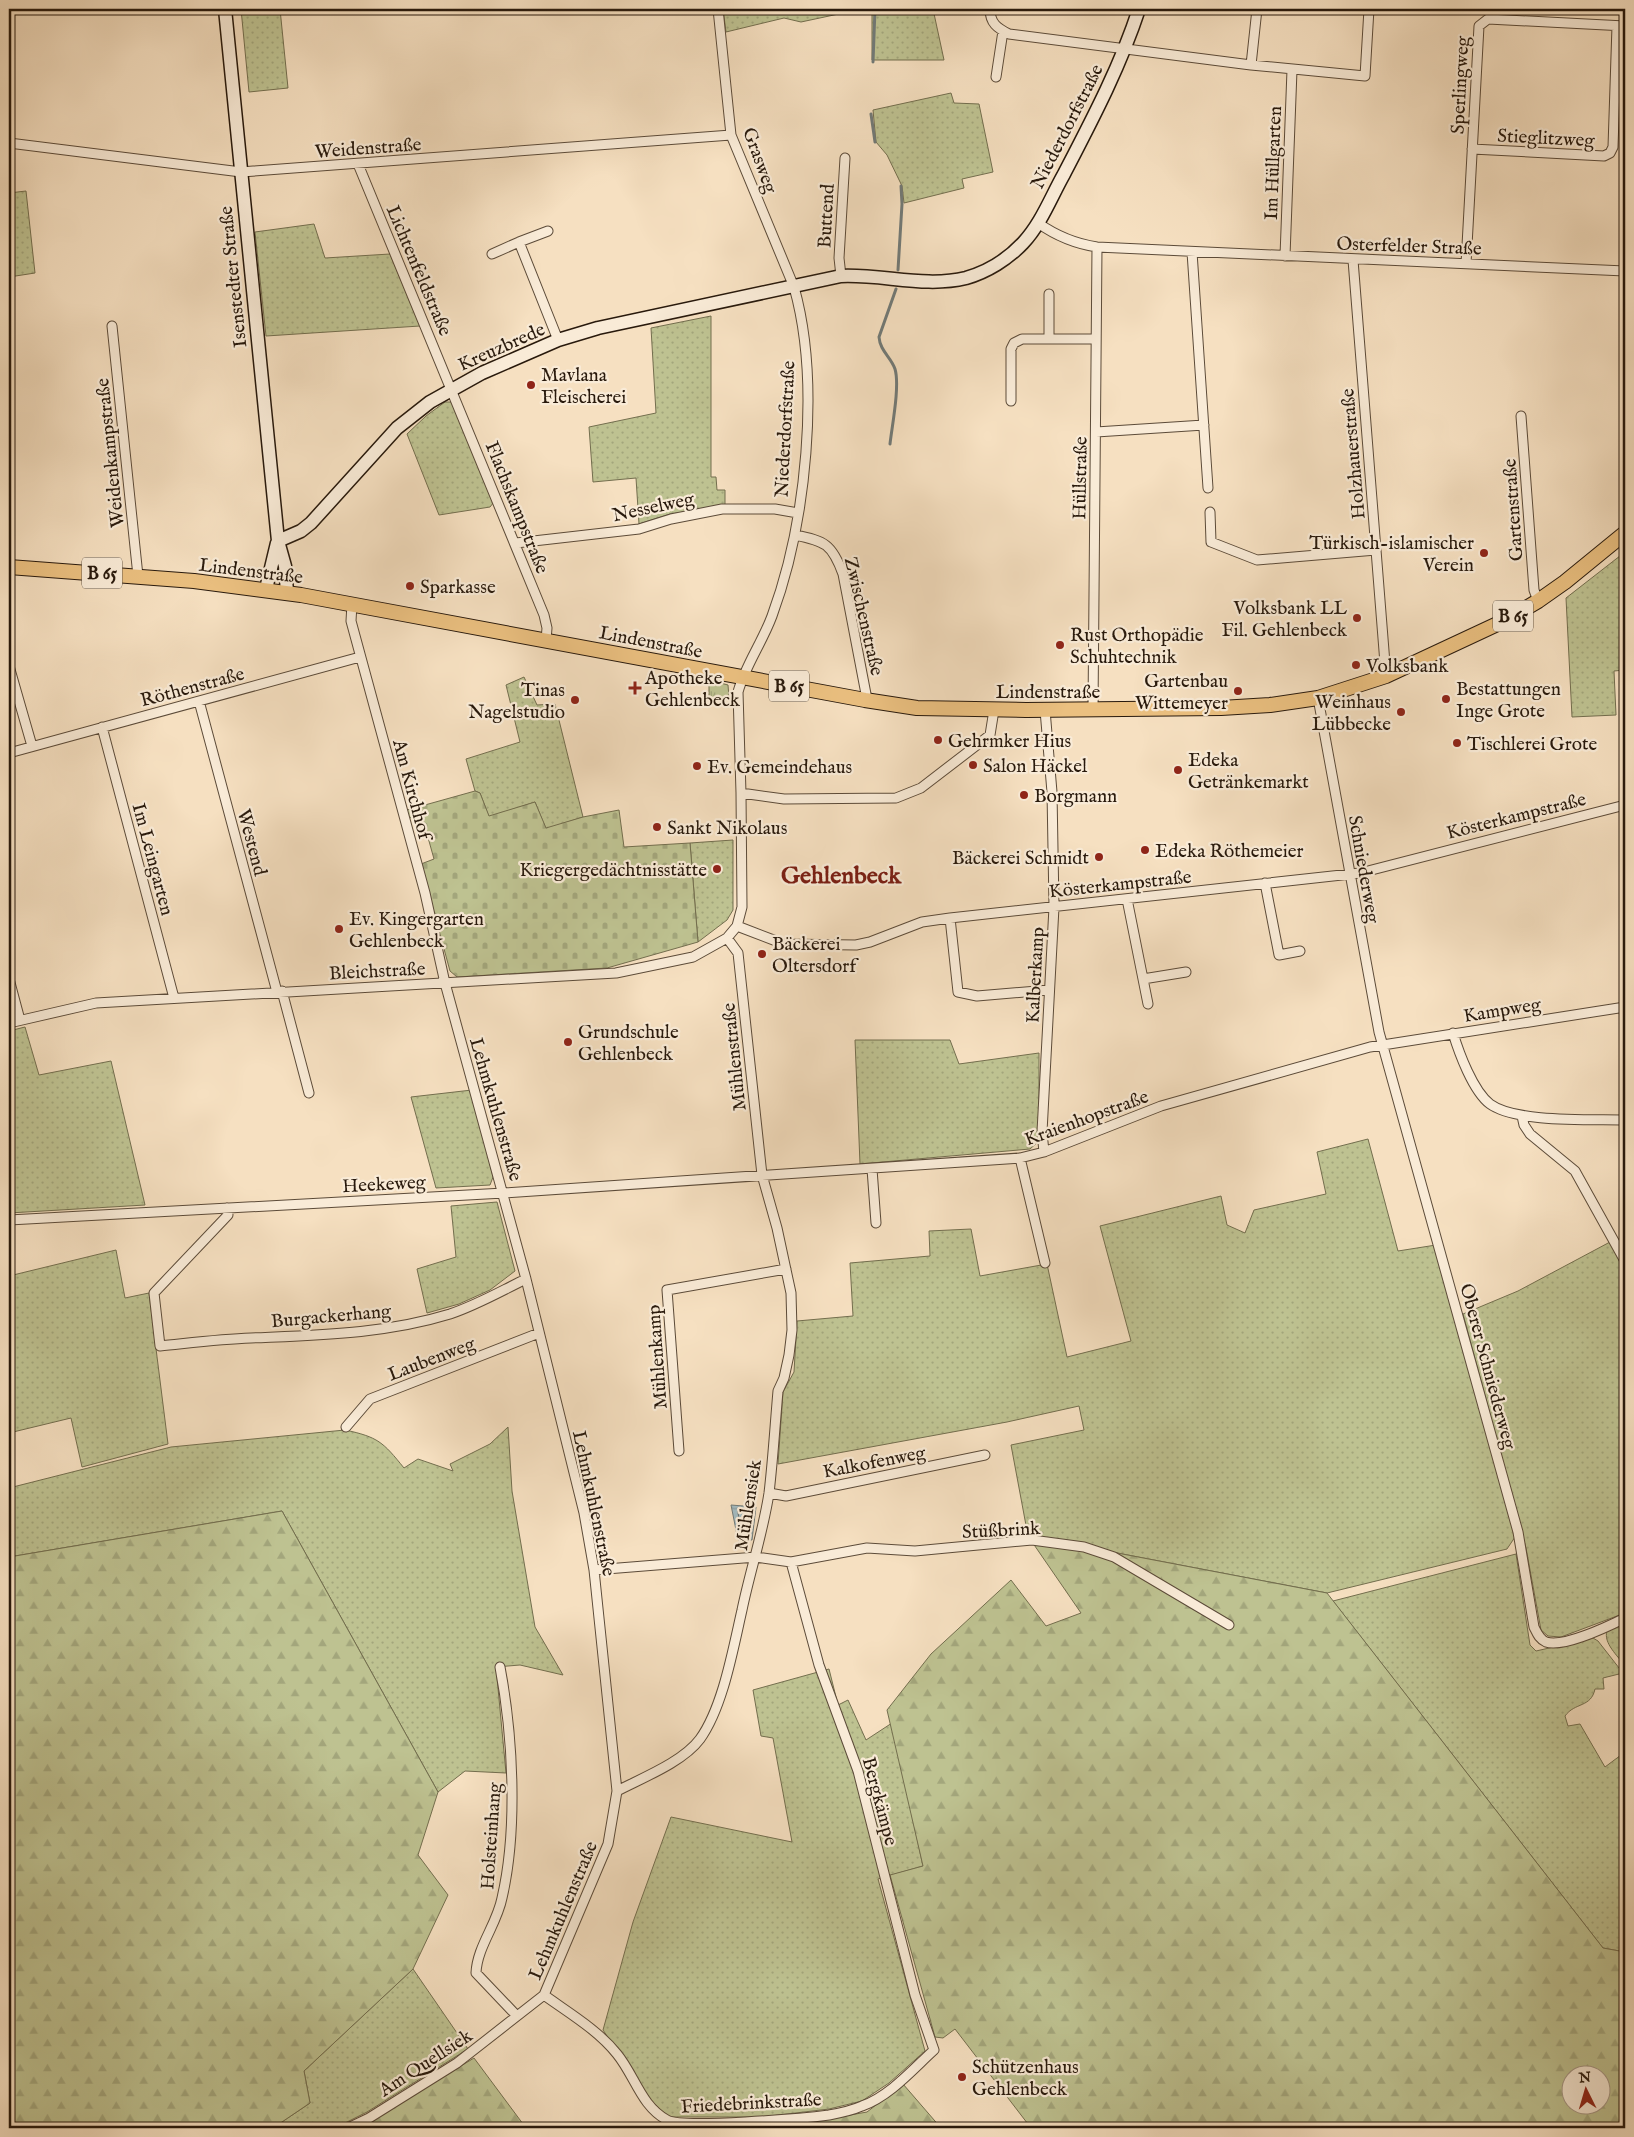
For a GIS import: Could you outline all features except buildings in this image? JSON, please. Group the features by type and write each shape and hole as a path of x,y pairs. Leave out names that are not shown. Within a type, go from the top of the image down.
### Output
{"main road":[{"name":"Isenstedter Straße","path":"224,9 278,541 285,566 287,592"},
{"name":"Niederdorfstraße","path":"794,287 841,276 860,275 927,282 965,278 983,272 1013,253 1025,241 1038,223 1092,122 1126,50 1139,9"},
{"name":"Kreuzbrede","path":"278,541 301,531 311,523 397,428 430,402 452,388 482,373 558,340 598,328 794,287"},
{"name":"B 65","path":"1386,676 1468,638 1538,601 1565,582 1625,532"},
{"name":"Isenstedter Straße","path":"266,589 278,541"},
{"name":"Lindenstraße","path":"9,566 138,576 287,592 865,700 918,708 1093,710 1221,708 1270,705 1318,698 1348,690 1386,676"}],"street":[{"name":"Grasweg","path":"718,9 731,135 794,287"},
{"path":"990,9 990,16 996,27 1009,34 1292,70 1365,76 1369,9"},
{"path":"1251,65 1257,9"},
{"name":"Sperlingweg","path":"1466,264 1479,26 1488,19 1621,26"},
{"name":"Stieglitzweg","path":"1472,149 1604,156 1610,153 1613,147 1621,26"},
{"path":"996,77 1003,31"},
{"name":"Im Hüllgarten","path":"1285,256 1292,70"},
{"name":"Weidenstraße","path":"9,144 241,172 731,135"},
{"name":"Buttend","path":"841,276 839,258 845,158"},
{"name":"Lichtenfeldstraße","path":"358,164 452,388"},
{"name":"Osterfelder Straße","path":"1038,223 1046,229 1085,245 1097,247 1625,271"},
{"path":"492,254 548,231"},
{"path":"519,242 558,340"},
{"name":"Hüllstraße","path":"1093,710 1097,247"},
{"path":"1192,252 1208,488"},
{"name":"Holzhauerstraße","path":"1353,260 1386,676"},
{"name":"Niederdorfstraße","path":"742,677 752,661 772,618 785,576 795,535 798,513 808,403 806,354 801,312 794,287"},
{"path":"1049,294 1049,339"},
{"name":"Weidenkampstraße","path":"112,326 138,576"},
{"path":"1011,400 1011,349 1014,343 1022,339 1096,339"},
{"name":"Flachskampstraße","path":"452,388 544,615 548,628 546,640"},
{"name":"Gartenstraße","path":"1521,416 1534,590 1538,601"},
{"path":"1096,432 1204,425"},
{"name":"Nesselweg","path":"516,543 639,529 671,518 722,509 775,509 798,513"},
{"path":"1210,512 1212,542 1257,560 1376,550"},
{"name":"Zwischenstraße","path":"795,535 823,542 831,547 837,557 843,574 863,675 865,700"},
{"name":"Am Kirchhof","path":"352,604 351,621 425,893 445,983"},
{"name":"Röthenstraße","path":"9,753 360,657"},
{"path":"9,666 32,746"},
{"path":"737,926 742,907 738,692 742,677"},
{"name":"Schniederweg","path":"1318,698 1349,874 1379,1032 1383,1044"},
{"name":"Westend","path":"198,701 309,1093"},
{"path":"741,793 784,799 888,799 905,796 921,788 990,735 994,710"},
{"name":"Kalberkamp","path":"1044,1152 1042,1132 1054,907 1052,792 1045,710"},
{"name":"Im Leingarten","path":"102,727 174,998"},
{"name":"Kösterkampstraße","path":"737,926 784,944 856,946 922,922 1349,874 1625,805"},
{"path":"1265,883 1279,955 1300,951"},
{"path":"1127,899 1148,1004"},
{"path":"950,918 958,992 977,996 1049,990"},
{"name":"Bleichstraße","path":"9,1023 96,1003 616,973 693,956 728,938 737,926"},
{"name":"Mühlenstraße","path":"728,938 738,952 762,1175"},
{"path":"1143,980 1186,972"},
{"path":"9,979 20,1020"},
{"name":"Lehmkuhlenstraße","path":"445,983 504,1193 582,1504 594,1570 617,1791 608,1844 544,1994 517,2016"},
{"name":"Kampweg","path":"1383,1044 1625,1007"},
{"path":"1453,1033 1458,1051 1483,1097 1490,1104 1501,1110 1522,1116 1625,1120"},
{"name":"Kraienhopstraße","path":"762,1175 1020,1158 1044,1152 1188,1098 1383,1044"},
{"name":"Oberer Schniederweg","path":"1383,1044 1518,1532 1534,1627 1544,1641 1555,1643 1598,1631 1625,1618"},
{"path":"1522,1116 1524,1125 1530,1134 1575,1172 1625,1261"},
{"path":"1020,1158 1045,1263"},
{"path":"872,1168 876,1223"},
{"name":"Heekeweg","path":"9,1220 504,1193 762,1175"},
{"name":"Mühlensiek","path":"617,1791 686,1753 699,1740 710,1721 729,1669 744,1600 756,1557 769,1493 778,1391 784,1378 792,1330 791,1293 777,1228 762,1175"},
{"name":"Burgackerhang","path":"227,1208 228,1215 154,1293 160,1346 248,1338 337,1335 401,1326 450,1314 473,1306 526,1279"},
{"name":"Mühlenkamp","path":"679,1451 667,1290 786,1269"},
{"name":"Laubenweg","path":"346,1428 370,1399 539,1333"},
{"name":"Kalkofenweg","path":"769,1493 786,1496 985,1456"},
{"name":"Stüßbrink","path":"594,1570 756,1557 791,1562 867,1548 915,1551 1032,1540 1076,1546 1114,1557 1229,1624"},
{"name":"Bergkämpe","path":"791,1562 819,1666 858,1771 915,1995 934,2050"},
{"name":"Holsteinhang","path":"500,1667 510,1734 511,1806 509,1853 503,1897 498,1914 476,1961 476,1973 517,2016"},
{"name":"Friedebrinkstraße","path":"544,1994 600,2036 618,2055 648,2105 666,2125 762,2121 830,2115 863,2106 891,2088 934,2050"},
{"name":"Am Quellsiek","path":"348,2128 369,2118 457,2063 517,2016"}],"green space":[{"path":"241,9 280,9 288,88 249,92"},
{"path":"723,9 862,9 801,22 784,18 726,32"},
{"path":"872,9 933,9 944,60 872,60"},
{"path":"951,93 954,103 979,104 993,172 962,179 964,188 904,203 902,186 887,155 876,142 873,110"},
{"path":"26,191 35,273 9,277 9,193"},
{"path":"314,224 325,258 390,254 420,326 266,336 255,232"},
{"path":"711,316 711,477 716,477 717,490 725,490 725,506 670,514 639,524 636,478 593,482 589,427 656,413 651,328"},
{"path":"445,402 452,402 494,502 490,507 439,515 407,434 426,416"},
{"path":"1625,552 1625,670 1614,671 1616,715 1572,717 1566,598"},
{"path":"524,677 537,705 555,704 583,817 546,829 535,802 489,817 480,793 475,791 466,759 520,742 506,685"},
{"path":"713,681 728,685 729,698 709,699 709,683"},
{"path":"475,791 480,793 489,816 535,802 546,828 583,817 619,810 624,847 690,843 698,942 607,968 457,977 450,971 421,864 434,859 422,816 409,818 407,810"},
{"path":"733,840 733,910 727,920 698,942 690,843"},
{"path":"1625,906 1625,1000 1620,907"},
{"path":"25,1027 39,1075 111,1061 145,1205 9,1213 9,1031"},
{"path":"855,1040 950,1040 959,1064 1039,1053 1039,1141 1030,1149 860,1164"},
{"path":"472,1090 493,1177 490,1185 436,1188 411,1097"},
{"path":"1368,1139 1398,1251 1436,1245 1515,1537 1507,1549 1327,1593 1028,1536 1011,1445 1084,1430 1079,1406 1007,1422 778,1464 783,1392 794,1372 797,1321 853,1316 850,1263 930,1256 929,1231 971,1229 980,1276 1047,1264 1067,1357 1131,1341 1100,1226 1221,1196 1227,1225 1245,1233 1254,1210 1326,1194 1317,1152"},
{"path":"497,1202 515,1271 490,1290 459,1304 427,1313 417,1269 456,1257 451,1206"},
{"path":"1610,1242 1625,1270 1625,1613 1561,1637 1548,1636 1541,1630 1526,1548 1463,1314 1518,1291"},
{"path":"116,1250 125,1298 149,1293 168,1444 82,1467 71,1418 9,1433 9,1276"},
{"path":"508,1427 512,1491 535,1627 563,1675 520,1665 496,1667 506,1773 465,1771 438,1792 282,1511 9,1557 9,1488 171,1447 345,1430 373,1438 385,1446 404,1468 418,1459 453,1471 450,1464 490,1444"},
{"path":"282,1511 438,1792 418,1855 448,1895 413,1969 304,2071 310,2103 273,2128 9,2128 9,1557"},
{"path":"1028,1536 1327,1593 1603,1948 1625,1952 1625,2128 1031,2128 955,2029 943,2038 935,2037 890,1875 923,1866 887,1710 931,1654 1011,1580 1046,1626 1081,1613"},
{"path":"1516,1554 1530,1645 1536,1651 1593,1638 1598,1641 1623,1673 1603,1678 1604,1689 1595,1689 1590,1699 1565,1716 1568,1726 1580,1724 1605,1767 1625,1752 1625,1952 1603,1948 1333,1601"},
{"path":"1625,1624 1625,1666 1609,1645 1606,1636 1607,1631"},
{"path":"829,1669 838,1705 848,1700 866,1740 892,1723 923,1866 878,1879 925,2051 889,2083 862,2101 829,2109 762,2117 669,2117 650,2100 603,2030 633,1922 671,1817 792,1842 773,1738 761,1736 753,1690"},
{"path":"413,1969 468,2049 367,2112 335,2128 273,2128 310,2103 304,2071"},
{"path":"474,2058 526,2128 357,2128 373,2120"},
{"path":"903,2084 941,2128 718,2128 760,2126 833,2118 867,2112"}],"water":[{"path":"731,1505 756,1507 752,1540 738,1540"}],"waterway":[{"path":"873,62 875,9"},
{"path":"871,114 875,142"},
{"path":"898,270 902,204 901,186"},
{"path":"890,444 897,385 895,369 881,346 879,337 896,289"}],"place":[{"name":"Mavlana Fleischerei","path":"531,385"},
{"name":"Türkisch-islamischer Verein","path":"1484,553"},
{"name":"Sparkasse","path":"410,586"},
{"name":"Volksbank LL Fil. Gehlenbeck","path":"1357,618"},
{"name":"Rust Orthopädie Schuhtechnik","path":"1060,645"},
{"name":"Volksbank","path":"1356,665"},
{"name":"Apotheke Gehlenbeck","path":"635,688"},
{"name":"Gartenbau Wittemeyer","path":"1238,691"},
{"name":"Bestattungen Inge Grote","path":"1446,699"},
{"name":"Tinas Nagelstudio","path":"575,700"},
{"name":"Weinhaus Lübbecke","path":"1401,712"},
{"name":"Gehrmker Hius","path":"938,740"},
{"name":"Tischlerei Grote","path":"1457,743"},
{"name":"Salon Häckel","path":"973,765"},
{"name":"Ev. Gemeindehaus","path":"697,766"},
{"name":"Edeka Getränkemarkt","path":"1178,770"},
{"name":"Borgmann","path":"1024,795"},
{"name":"Sankt Nikolaus","path":"657,827"},
{"name":"Edeka Röthemeier","path":"1145,850"},
{"name":"Bäckerei Schmidt","path":"1099,857"},
{"name":"Kriegergedächtnisstätte","path":"717,869"},
{"name":"Ev. Kingergarten Gehlenbeck","path":"339,929"},
{"name":"Bäckerei Oltersdorf","path":"762,954"},
{"name":"Grundschule Gehlenbeck","path":"568,1042"},
{"name":"Schützenhaus Gehlenbeck","path":"962,2077"}],"district":[{"name":"Gehlenbeck","path":"841,875"}]}
